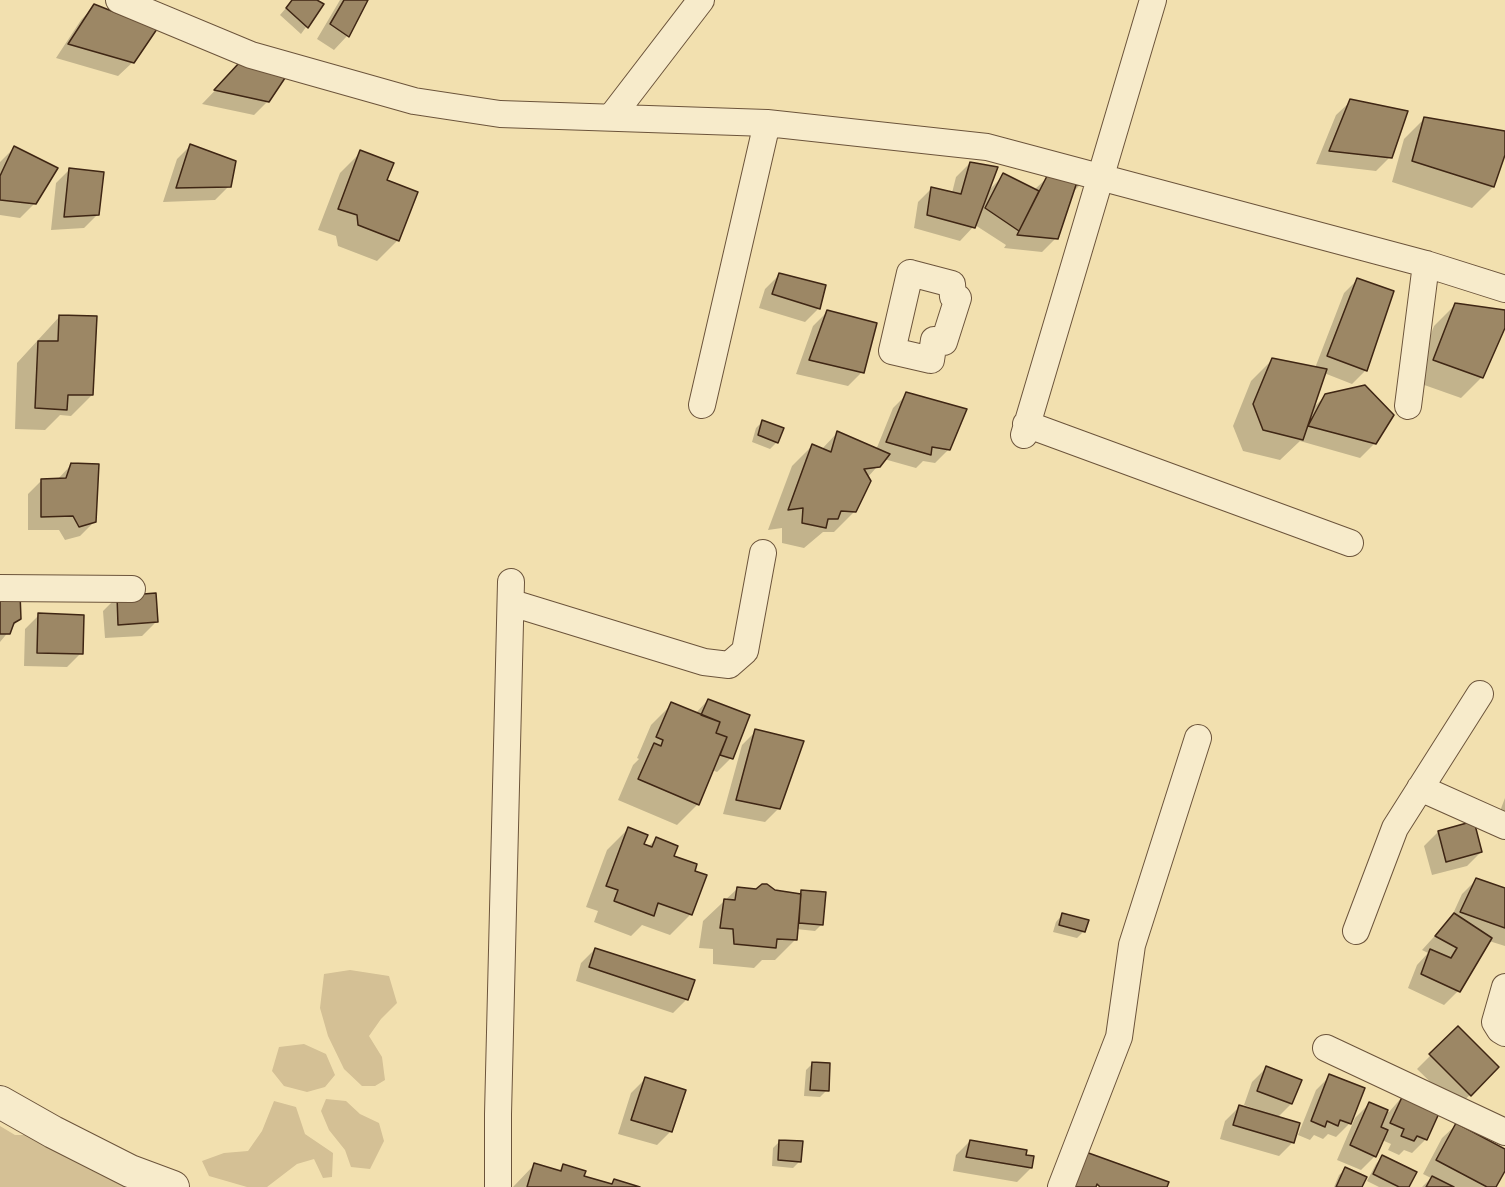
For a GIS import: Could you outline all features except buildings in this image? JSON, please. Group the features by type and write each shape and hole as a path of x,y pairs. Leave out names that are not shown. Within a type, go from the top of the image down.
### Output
{"street":[{"path":"119,0 251,55 414,101 500,114 767,123 987,147 1426,264 1505,289"},
{"path":"612,116 701,0"},
{"path":"1153,0 1025,430 1350,543"},
{"path":"702,405 767,123"},
{"path":"1408,406 1426,264"},
{"path":"498,1187 512,593 704,662 729,665 744,651 763,553"},
{"path":"0,588 132,589"},
{"path":"1356,931 1395,828 1480,694"},
{"path":"1061,1187 1119,1037 1132,945 1198,738"},
{"path":"1420,788 1505,826"},
{"path":"1505,987 1495,1022 1505,1033"},
{"path":"1326,1048 1505,1132"},
{"path":"0,1102 52,1132 130,1171 173,1187"}],"shaded area":[{"path":"350,970 389,976 397,1003 381,1019 369,1036 382,1057 385,1080 375,1086 362,1086 344,1069 328,1036 320,1008 324,974"},
{"path":"304,1044 326,1054 335,1075 325,1087 307,1092 284,1086 272,1071 279,1047"},
{"path":"326,1099 346,1101 360,1114 379,1123 384,1141 370,1169 351,1167 345,1150 329,1130 321,1111"},
{"path":"274,1101 296,1107 305,1134 333,1153 332,1177 323,1178 314,1159 297,1164 267,1187 247,1187 209,1176 202,1161 224,1153 248,1151 262,1131"},
{"path":"0,1126 15,1135 51,1135 128,1187 0,1187"}]}
